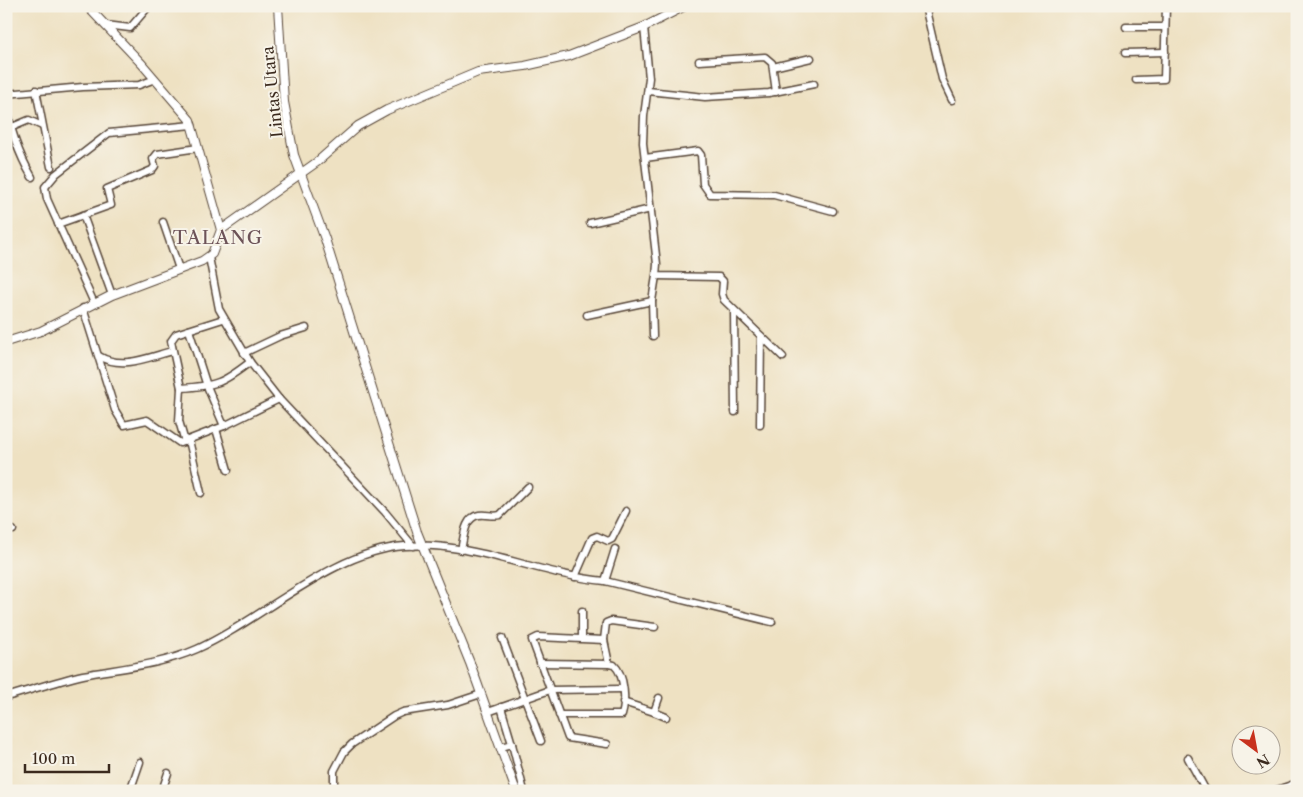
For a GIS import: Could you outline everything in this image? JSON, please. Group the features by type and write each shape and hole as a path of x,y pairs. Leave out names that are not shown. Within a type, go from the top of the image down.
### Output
{"street":[{"path":"6,342 41,331 112,295 209,257 216,247 221,230 192,125 184,110 106,24 87,6"},
{"path":"106,24 130,28 149,6"},
{"name":"Lintas Utara","path":"278,6 284,102 294,155 325,239 418,546 451,615 516,791"},
{"path":"221,230 301,172 363,122 460,78 478,72 555,60 644,27 685,6"},
{"path":"925,6 942,79 952,100"},
{"path":"1136,80 1164,79 1166,6"},
{"path":"644,27 649,68 643,129 656,276 652,301 653,336"},
{"path":"1126,27 1165,27"},
{"path":"1125,53 1164,52"},
{"path":"699,61 765,57 770,59 773,67 776,92"},
{"path":"773,67 811,58"},
{"path":"6,94 36,90 140,85 155,79"},
{"path":"648,91 705,97 776,92 814,84"},
{"path":"36,90 51,166"},
{"path":"6,102 10,128 18,152 32,177"},
{"path":"10,128 29,120 42,126"},
{"path":"94,303 47,199 45,187 56,174 102,137 118,130 192,125"},
{"path":"58,224 111,204 107,189 152,170 155,166 153,159 157,154 198,148"},
{"path":"645,158 698,152 701,155 703,184 710,194 774,195 833,211"},
{"path":"590,223 651,209"},
{"path":"83,214 112,295"},
{"path":"163,222 179,269"},
{"path":"209,257 216,298 223,319 250,362 279,399 418,546"},
{"path":"656,276 719,277 723,281 723,298 734,311 783,357"},
{"path":"587,316 652,301"},
{"path":"84,308 121,423 126,425 148,420 176,441 187,441 224,426 279,399"},
{"path":"734,311 735,412"},
{"path":"201,493 187,441 179,421 181,388 172,351 173,337 223,319"},
{"path":"244,353 287,334 306,328"},
{"path":"189,330 207,386 224,426"},
{"path":"760,336 760,424"},
{"path":"99,356 106,360 123,362 139,360 172,351"},
{"path":"181,388 207,386 223,382 250,362"},
{"path":"216,429 228,470"},
{"path":"461,550 468,523 471,519 478,515 500,515 528,487"},
{"path":"575,577 592,538 597,536 608,541 612,539 626,511"},
{"path":"6,697 81,676 172,658 218,638 286,596 358,557 384,548 418,546 485,553 575,577 605,581 772,622"},
{"path":"605,581 615,549"},
{"path":"582,611 582,637"},
{"path":"609,664 604,640 605,625 608,621 655,627"},
{"path":"604,640 582,637 533,638 532,644 570,740 607,744"},
{"path":"502,638 541,741"},
{"path":"540,663 609,664 617,668 623,689 623,714 620,716 559,716"},
{"path":"488,712 550,690 623,689"},
{"path":"334,791 334,774 344,752 352,744 394,716 403,712 448,705 481,694"},
{"path":"654,712 659,698"},
{"path":"623,702 666,716"},
{"path":"501,707 524,791"},
{"path":"501,747 512,744"},
{"path":"1188,758 1206,791"},
{"path":"130,791 140,762"},
{"path":"162,791 168,773"},
{"path":"1274,791 1297,783"}],"district":[{"name":"TALANG","path":"218,237"}]}
